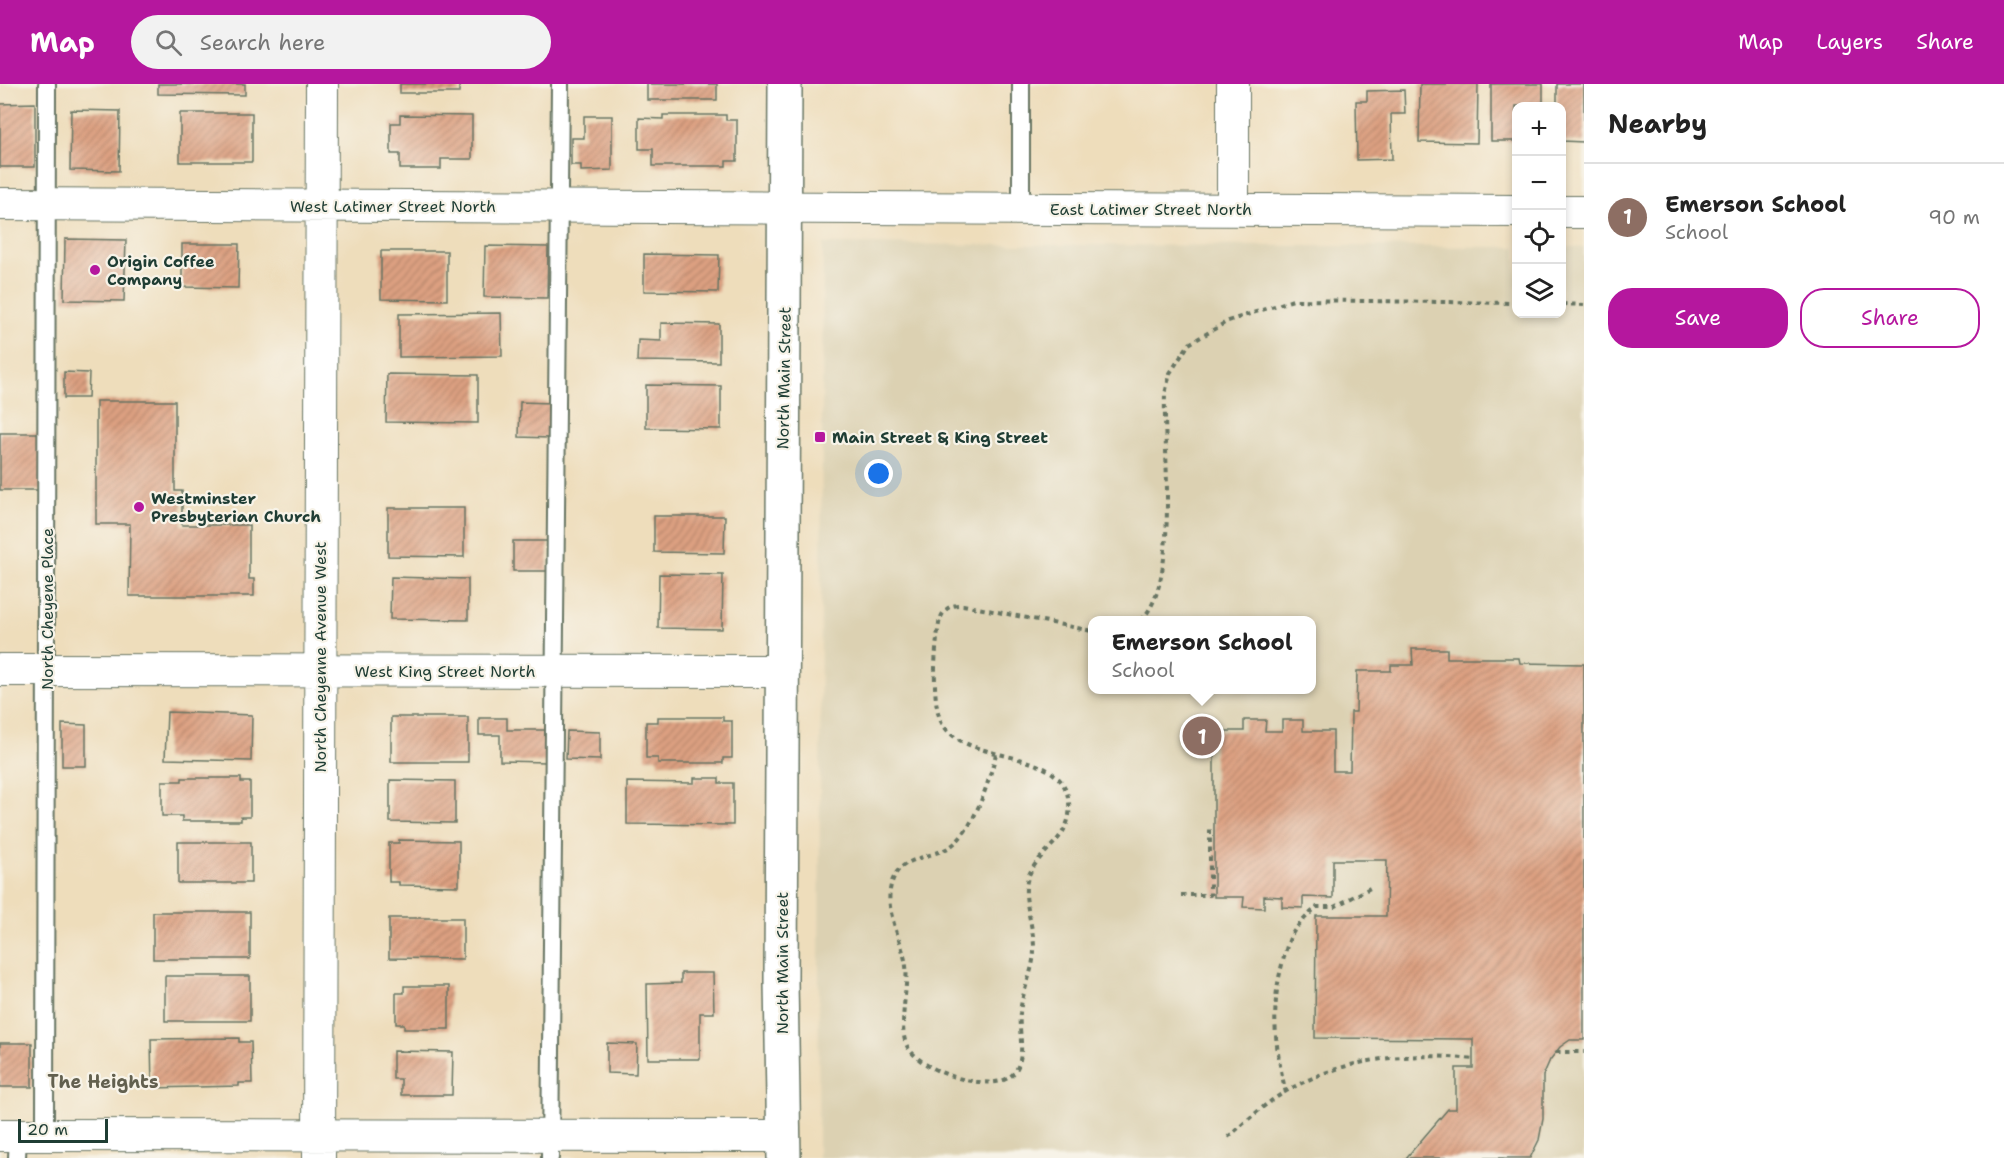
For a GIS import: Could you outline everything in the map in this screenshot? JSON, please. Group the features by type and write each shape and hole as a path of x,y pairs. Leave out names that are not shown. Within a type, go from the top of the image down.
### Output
{"street":[{"name":"North Cheyenne Avenue West","path":"319,1147 322,84"},
{"name":"North Main Street","path":"784,1147 781,981 785,84"},
{"path":"1233,84 1233,209"},
{"name":"West Latimer Street North","path":"0,204 785,209"},
{"name":"East Latimer Street North","path":"785,209 1512,211"},
{"path":"1566,212 1584,212"},
{"name":"West King Street North","path":"0,670 782,671"},
{"path":"20,1140 319,1147 784,1147"}],"lane":[{"name":"North Cheyene Place","path":"20,1140 47,671 46,84"},
{"path":"550,1148 560,84"},
{"path":"1021,84 1021,209"}],"path":[{"path":"1145,616 1153,607 1163,578 1165,394 1170,373 1189,344 1228,321 1293,300 1512,303"},
{"path":"1566,304 1584,305"},
{"path":"996,754 990,778 970,823 959,838 948,848 905,864 897,872 890,888 894,928 906,964 903,1033 907,1046 924,1062 943,1071 964,1079 998,1082 1015,1072 1021,1056 1019,1016 1034,946 1026,883 1037,862 1060,838 1070,817 1066,790 1059,780 1028,762 996,754 965,742 950,733 941,721 938,710 936,643 939,622 945,609 952,604 1088,630"},
{"path":"1180,895 1210,895 1210,826"},
{"path":"1286,1093 1276,1054 1274,1020 1278,978 1288,942 1296,927 1317,907 1334,907 1370,888"},
{"path":"1556,1052 1584,1052"},
{"path":"1228,1137 1272,1101 1325,1074 1384,1057 1438,1055 1473,1059"}],"shaded area":[{"path":"823,244 1512,247 1512,318 1566,318 1566,247 1584,247 1584,1158 818,1158"}],"building":[{"path":"158,84 245,84 245,95 158,94"},
{"path":"400,84 459,84 459,93 400,93"},
{"path":"647,84 717,84 717,100 647,100"},
{"path":"1420,84 1478,84 1477,143 1419,142"},
{"path":"1491,84 1543,84 1543,102 1512,102 1512,141 1491,141"},
{"path":"1557,84 1584,84 1584,142 1566,141 1566,102 1557,102"},
{"path":"1404,90 1405,114 1391,114 1392,159 1357,160 1356,101 1367,101 1367,91"},
{"path":"35,103 35,167 0,167 0,104"},
{"path":"71,110 120,111 119,171 70,170"},
{"path":"180,113 252,113 252,162 180,162"},
{"path":"400,115 472,116 472,159 441,159 441,169 400,169 400,154 391,154 391,123 400,123"},
{"path":"663,115 726,115 726,120 737,120 737,161 726,161 726,166 653,166 653,149 639,149 639,118 663,119"},
{"path":"584,116 612,116 612,170 581,171 581,165 571,165 571,138 584,138"},
{"name":"Origin Coffee Company","path":"65,239 126,240 124,301 64,300"},
{"path":"182,244 239,244 238,288 182,287"},
{"path":"485,246 548,247 547,298 484,297"},
{"path":"381,251 447,251 447,300 381,299"},
{"path":"644,254 719,255 718,292 644,291"},
{"path":"501,313 502,356 399,357 399,314"},
{"path":"661,323 719,324 719,362 637,361 638,340 661,341"},
{"path":"64,372 89,373 88,398 64,398"},
{"path":"387,374 478,375 478,423 386,422"},
{"path":"646,385 721,386 721,429 646,428"},
{"name":"Westminster Presbyterian Church","path":"96,401 175,401 175,491 182,491 182,525 249,525 249,579 254,579 254,596 129,596 130,524 96,524"},
{"path":"520,402 551,403 550,438 519,437"},
{"path":"0,433 43,433 43,490 0,490"},
{"path":"388,508 464,508 464,557 388,556"},
{"path":"654,516 725,516 724,553 654,552"},
{"path":"513,541 548,541 548,571 513,571"},
{"path":"659,574 723,575 722,629 658,628"},
{"path":"391,577 468,579 468,620 390,619"},
{"path":"1412,649 1447,649 1447,658 1519,658 1520,663 1584,664 1584,1040 1570,1040 1560,1047 1550,1060 1543,1076 1543,1119 1539,1140 1530,1158 1406,1158 1448,1109 1456,1109 1456,1068 1473,1068 1473,1039 1315,1038 1316,916 1386,916 1387,860 1333,860 1333,898 1303,897 1303,908 1282,907 1282,897 1264,896 1264,908 1243,907 1244,897 1214,897 1214,731 1244,731 1244,720 1266,720 1265,731 1282,731 1282,720 1303,720 1303,731 1333,731 1333,771 1350,771 1351,712 1356,712 1357,671 1391,671 1391,665 1413,665"},
{"path":"167,712 252,715 251,761 165,759"},
{"path":"391,717 468,717 468,762 391,762"},
{"path":"658,717 723,717 723,721 732,721 732,758 723,758 723,763 658,763 658,758 646,758 646,722 658,722"},
{"path":"479,718 507,718 507,730 547,730 547,762 500,761 500,735 479,735"},
{"path":"62,724 86,725 86,766 62,766"},
{"path":"567,731 600,732 600,760 566,759"},
{"path":"182,778 241,778 241,782 250,782 250,817 241,817 241,821 182,821 182,816 162,816 162,781 182,781"},
{"path":"694,778 719,778 719,783 733,783 733,825 627,824 627,782 694,783"},
{"path":"390,780 455,781 455,823 390,822"},
{"path":"399,840 459,841 459,886 399,885 399,882 389,882 389,843 399,843"},
{"path":"178,842 251,842 251,883 178,883"},
{"path":"153,912 250,912 250,959 153,959"},
{"path":"389,918 463,918 463,959 389,958"},
{"path":"681,973 713,973 714,1013 700,1013 700,1059 648,1059 647,984 681,983"},
{"path":"165,976 250,976 250,1021 165,1021"},
{"path":"404,986 449,986 449,1029 404,1029 404,1024 396,1024 396,993 404,993"},
{"path":"239,1038 239,1042 251,1042 252,1083 239,1083 239,1086 152,1088 151,1039"},
{"path":"0,1043 32,1043 32,1087 0,1087"},
{"path":"607,1043 637,1044 636,1074 607,1073"},
{"path":"393,1051 453,1052 452,1095 401,1095 401,1079 393,1079"}],"place":[{"name":"Origin Coffee Company","path":"95,270"},
{"name":"Main Street & King Street","path":"820,437"},
{"name":"Westminster Presbyterian Church","path":"139,507"},
{"name":"Emerson School","path":"1202,736"}],"district":[{"name":"The Heights","path":"103,1082"}]}
